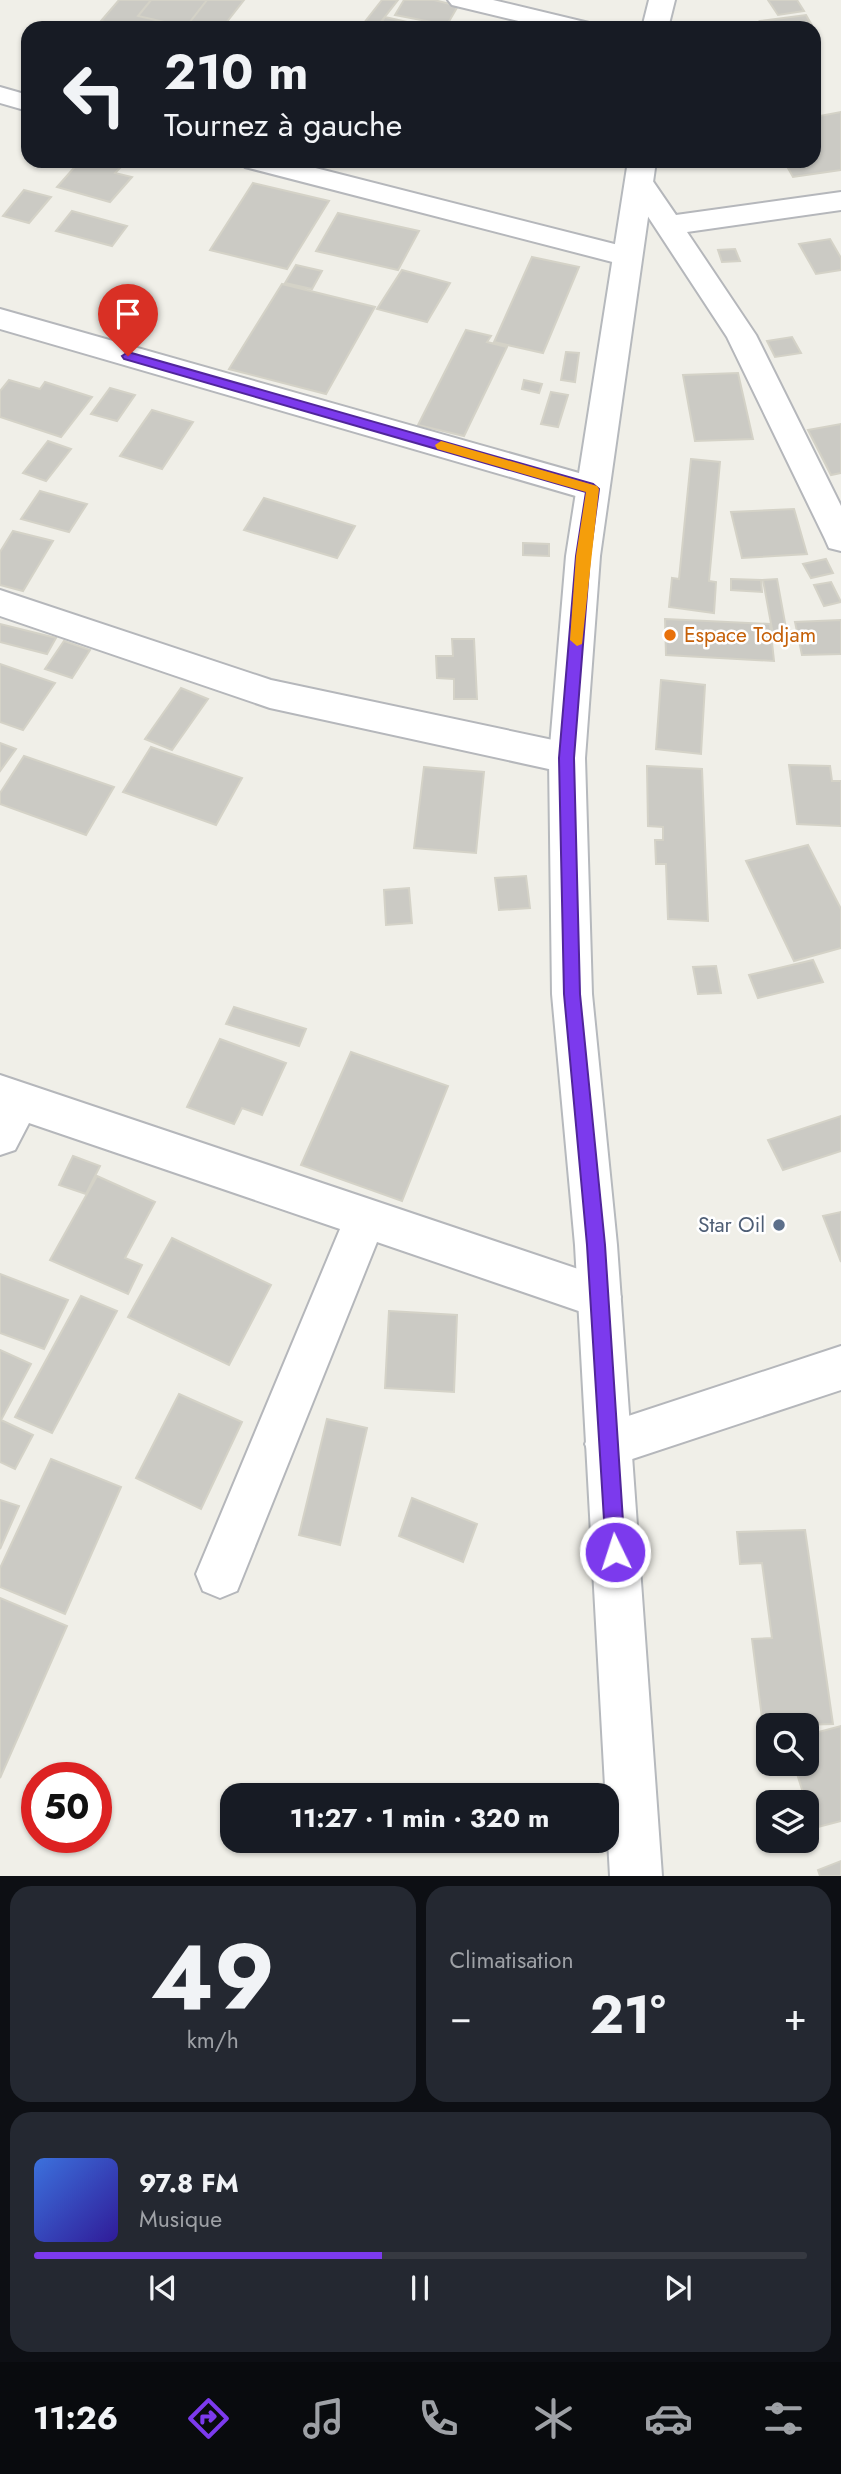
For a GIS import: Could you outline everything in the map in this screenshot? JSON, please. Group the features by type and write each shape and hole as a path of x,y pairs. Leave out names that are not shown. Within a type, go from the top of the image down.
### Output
{"street":[{"path":"461,0 550,21"},
{"path":"657,21 662,0"},
{"path":"0,95 21,101"},
{"path":"282,168 628,257"},
{"path":"636,1875 599,1297 572,994 567,758 583,556 641,172"},
{"path":"641,172 669,225 741,335 841,539"},
{"path":"669,225 841,201"},
{"path":"0,319 593,489"},
{"path":"0,603 270,694 567,758"},
{"path":"0,1136 10,1097 599,1297"},
{"path":"220,1574 366,1218"},
{"path":"608,1444 841,1368"}],"building":[{"path":"119,0 151,0 138,16 160,21 101,21"},
{"path":"151,0 207,0 191,21 160,21 138,16"},
{"path":"207,0 244,0 228,21 191,21"},
{"path":"382,0 398,0 382,21 366,21"},
{"path":"404,0 434,0 458,6 449,21 426,21 395,15"},
{"path":"768,0 797,0 804,11 778,15"},
{"path":"806,15 810,21 760,21"},
{"path":"385,17 403,21 382,21"},
{"path":"841,112 841,170 793,177 788,168 821,168 821,116"},
{"path":"74,168 120,168 115,173 132,177 110,202 57,187"},
{"path":"253,183 329,201 287,269 210,250"},
{"path":"24,190 51,197 29,223 3,216"},
{"path":"72,211 127,226 112,246 56,231"},
{"path":"338,213 419,231 398,270 316,251"},
{"path":"830,239 841,258 841,270 816,274 799,244"},
{"path":"735,249 740,261 722,262 718,250"},
{"path":"532,257 579,267 543,353 494,342"},
{"path":"296,265 322,271 312,289 285,283"},
{"path":"402,270 450,283 427,322 377,309"},
{"path":"282,284 375,307 326,394 229,369"},
{"path":"466,330 491,336 487,342 507,347 464,436 418,425"},
{"path":"792,337 801,353 775,357 767,341"},
{"path":"566,352 579,353 575,382 561,380"},
{"path":"738,373 753,439 695,441 683,375"},
{"path":"9,380 40,389 45,382 92,397 61,437 0,417 0,391"},
{"path":"524,380 542,384 539,393 522,389"},
{"path":"110,388 135,395 117,421 91,414"},
{"path":"551,392 568,395 558,427 541,424"},
{"path":"152,410 193,422 162,469 120,456"},
{"path":"841,424 841,473 831,475 808,430"},
{"path":"48,441 71,449 46,481 23,473"},
{"path":"691,459 720,462 709,581 716,582 714,613 669,607 672,578 679,579"},
{"path":"40,491 87,504 69,532 21,519"},
{"path":"264,498 355,526 337,558 244,530"},
{"path":"794,509 807,554 742,558 731,512"},
{"path":"13,531 53,541 23,591 0,585 0,552"},
{"path":"523,543 549,544 549,556 523,555"},
{"path":"826,559 833,573 811,578 803,564"},
{"path":"731,579 761,580 762,592 731,590"},
{"path":"777,579 788,639 774,640 763,580"},
{"path":"831,582 841,602 824,606 814,585"},
{"path":"665,619 770,624 774,661 666,655"},
{"path":"841,620 841,654 802,655 795,622"},
{"path":"0,624 56,638 47,654 0,642"},
{"path":"452,639 474,639 477,699 454,699 454,679 437,678 436,656 453,656"},
{"path":"64,641 90,650 72,678 45,669"},
{"path":"0,664 55,683 23,730 0,722"},
{"path":"661,680 705,685 701,754 656,749"},
{"path":"181,688 208,699 172,750 145,739"},
{"path":"0,743 16,749 0,771"},
{"path":"151,747 242,778 216,825 123,792"},
{"path":"24,756 114,787 86,835 0,804 0,793"},
{"path":"789,765 830,766 832,781 841,781 841,826 797,824"},
{"path":"647,766 702,769 708,921 668,919 666,864 656,864 655,840 663,840 663,827 648,826"},
{"path":"424,767 484,772 476,853 414,848"},
{"path":"808,845 841,909 841,948 794,961 746,861"},
{"path":"526,876 530,908 499,910 495,878"},
{"path":"409,888 412,923 386,925 384,890"},
{"path":"813,960 823,982 758,998 749,975"},
{"path":"716,966 721,993 698,994 693,967"},
{"path":"234,1007 306,1029 299,1046 226,1024"},
{"path":"220,1039 286,1063 262,1115 242,1108 234,1124 187,1107"},
{"path":"351,1052 448,1086 402,1201 301,1165"},
{"path":"841,1116 841,1151 783,1170 768,1140"},
{"path":"73,1156 100,1166 86,1194 59,1185"},
{"path":"97,1176 155,1202 125,1258 142,1265 128,1294 50,1260"},
{"path":"841,1212 841,1262 823,1216"},
{"path":"172,1238 271,1285 229,1365 128,1317"},
{"path":"0,1274 68,1300 44,1349 0,1333"},
{"path":"81,1296 117,1311 52,1433 15,1417"},
{"path":"389,1311 457,1315 454,1392 385,1388"},
{"path":"0,1350 31,1364 1,1420 33,1435 15,1469 0,1462"},
{"path":"179,1394 242,1422 201,1509 136,1478"},
{"path":"327,1419 367,1428 340,1545 299,1535"},
{"path":"51,1459 121,1487 65,1614 0,1587 0,1568"},
{"path":"412,1498 477,1524 463,1562 399,1536"},
{"path":"0,1500 19,1506 0,1549"},
{"path":"805,1530 833,1724 819,1724 819,1713 761,1713 752,1639 772,1638 762,1563 740,1564 737,1532"},
{"path":"0,1598 67,1626 0,1778"},
{"path":"841,1726 841,1821 819,1827 819,1790 802,1790 798,1776 819,1776 819,1732"},
{"path":"841,1861 841,1876 820,1876 818,1870"}],"slow traffic":[{"path":"441,445 593,489 583,556 577,640"}],"place":[{"name":"Espace Todjam","path":"670,635"},
{"name":"Star Oil","path":"779,1225"}],"route":[{"path":"128,356 593,489 583,556 567,758 572,994 596,1245 615,1552"}]}
